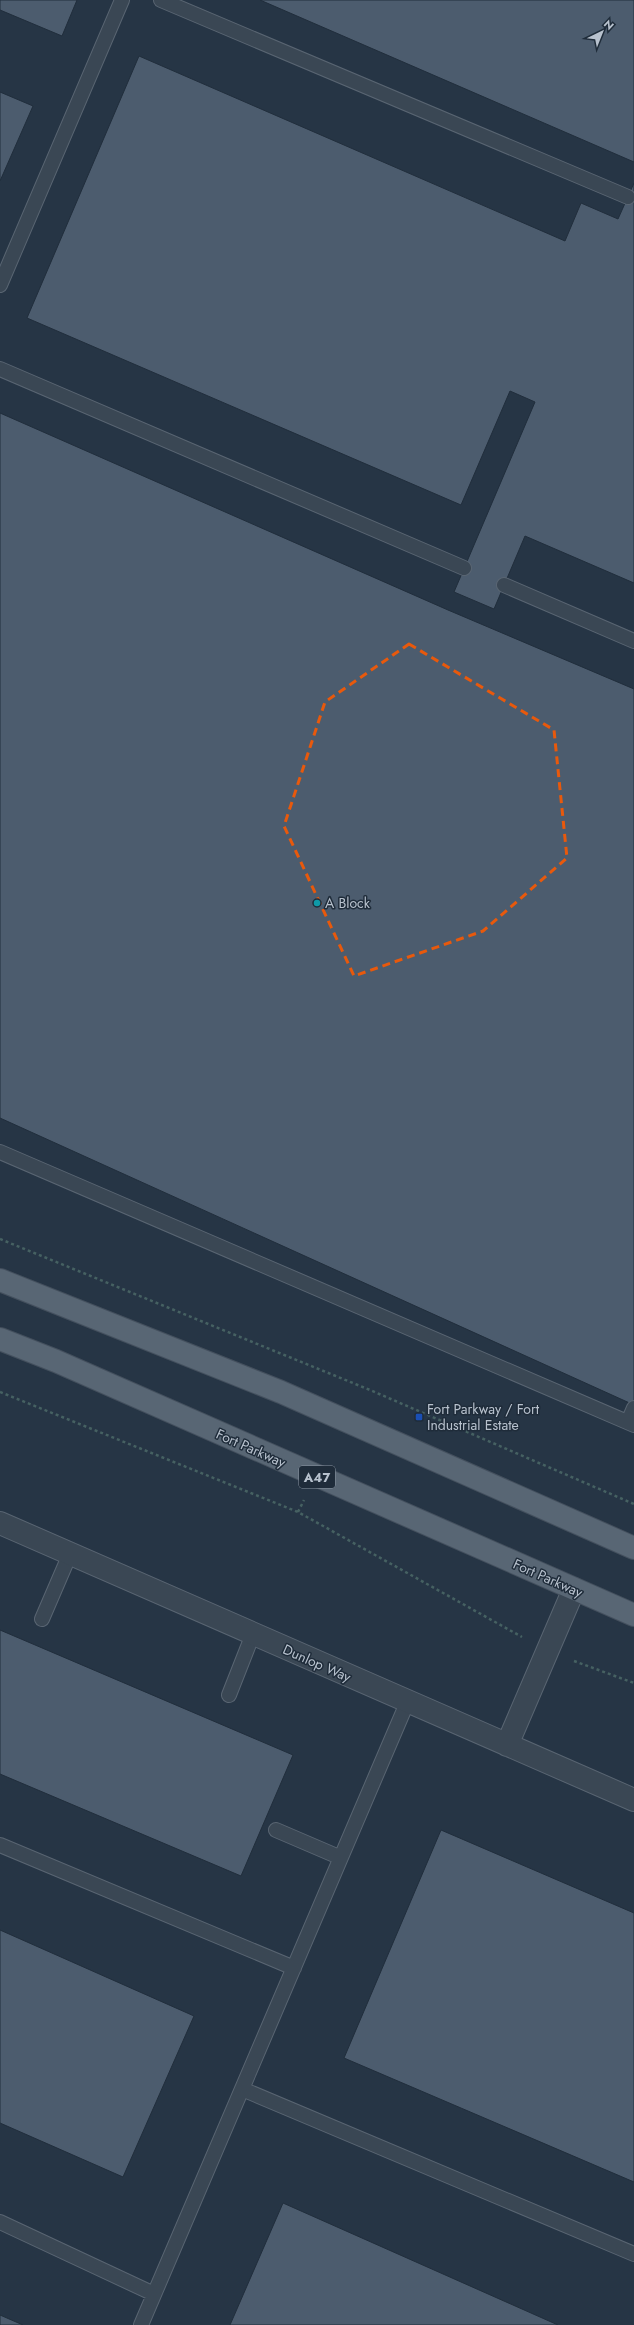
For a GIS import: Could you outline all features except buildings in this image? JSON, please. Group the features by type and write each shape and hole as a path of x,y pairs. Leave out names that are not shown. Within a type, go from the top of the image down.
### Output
{"main road":[{"path":"0,1280 281,1392 634,1548"},
{"name":"Fort Parkway","path":"0,1339 56,1361 634,1615"}],"street":[{"name":"Dunlop Way","path":"0,1523 407,1703 634,1800"},
{"path":"507,1745 574,1589"}],"lane":[{"path":"0,285 122,0"},
{"path":"161,0 628,196"},
{"path":"0,369 464,568"},
{"path":"504,585 634,641"},
{"path":"0,1152 631,1423 634,1408"},
{"path":"42,1619 70,1554"},
{"path":"228,1695 253,1634"},
{"path":"141,2325 294,1968 339,1857 407,1703"},
{"path":"276,1830 339,1857"},
{"path":"0,1845 294,1968"},
{"path":"242,2089 634,2254"},
{"path":"0,2222 154,2294"}],"path":[{"path":"0,1239 370,1390 634,1504"},
{"path":"0,1392 298,1512 548,1651 634,1683"}],"highlighted area":[{"path":"409,644 554,730 567,858 483,931 354,976 284,826 325,702"}],"place":[{"name":"A Block","path":"317,903"},
{"name":"Fort Parkway / Fort Industrial Estate","path":"419,1417"}]}
